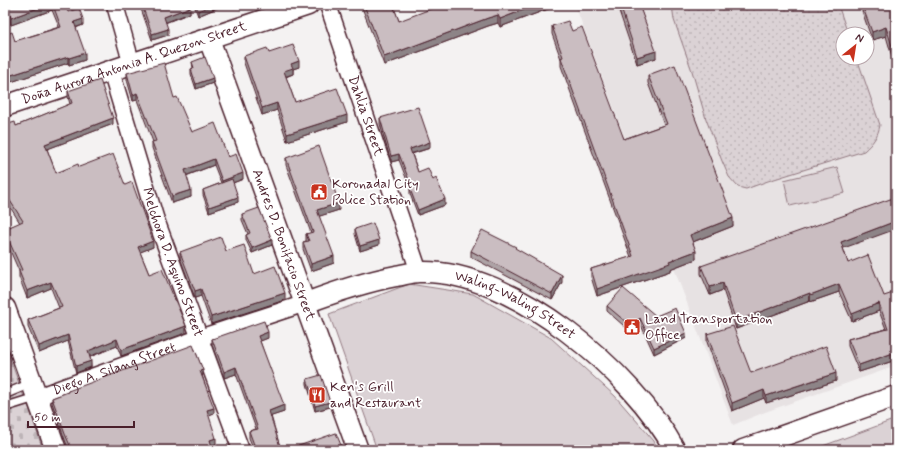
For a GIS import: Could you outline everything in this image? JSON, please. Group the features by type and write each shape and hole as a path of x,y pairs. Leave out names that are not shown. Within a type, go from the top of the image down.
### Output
{"street":[{"path":"115,5 132,64"},
{"name":"Doña Aurora Antonia A. Quezon Street","path":"5,106 308,5"},
{"name":"Dahlia Street","path":"328,5 419,272"},
{"name":"Andres D. Bonifacio Street","path":"209,39 306,302 358,450"},
{"name":"Melchora D. Aquino Street","path":"111,71 155,217 241,450"},
{"name":"Waling-Waling Street","path":"306,302 378,280 419,272 449,274 479,282 513,297 548,318 601,360 640,399 667,435 675,450"},
{"name":"Diego A. Silang Street","path":"34,390 199,338 306,302"},
{"path":"5,308 56,450"},
{"path":"743,450 896,396"}],"lane":[{"path":"5,394 34,390"},
{"path":"5,407 34,390"}],"shaded area":[{"path":"575,5 896,5 896,366 765,412 733,425"}],"green space":[{"path":"672,5 838,5 845,26 835,26 835,66 860,66 880,125 875,139 864,151 746,189 738,187 729,177 722,161 706,119 692,71 674,20"},
{"path":"837,167 845,193 790,206 784,180"},
{"path":"409,284 473,294 551,338 615,396 654,441 658,450 377,450 329,314"},
{"path":"5,345 24,397 5,404"},
{"path":"27,402 43,450 5,450 5,411"},
{"path":"896,419 896,450 812,450"}],"building":[{"path":"46,5 11,18 7,6"},
{"path":"53,5 66,5 68,12 79,8 83,19 74,22 85,53 5,77 5,35 12,32 15,41 61,27"},
{"path":"142,5 189,5 190,7 164,17 168,29 152,34"},
{"path":"196,5 212,5 198,11"},
{"path":"364,5 393,5 399,21 441,5 536,5 500,19 498,15 488,18 384,57"},
{"path":"620,5 639,5 656,51 637,57"},
{"path":"862,5 896,5 896,59 886,27 875,31 875,26 870,26"},
{"path":"568,21 572,31 582,27 624,139 667,124 648,75 675,65 733,218 690,235 696,251 669,261 670,263 597,289 591,269 633,256 561,58 563,57 552,26"},
{"path":"293,45 299,61 291,64 293,68 284,71 295,102 337,88 347,115 287,134 277,103 262,108 244,56 267,48 269,53"},
{"path":"205,57 213,78 196,84 191,69 194,68 192,62"},
{"path":"164,63 174,98 177,97 192,132 215,123 228,157 236,154 243,173 222,181 214,159 185,170 191,190 172,196 152,142 156,141 137,93 133,95 127,73"},
{"path":"100,80 113,118 45,144 56,173 78,164 79,167 113,154 125,185 132,182 153,241 138,247 149,274 162,269 186,326 121,350 117,339 88,351 91,361 76,366 68,335 39,346 28,320 62,307 51,282 27,291 19,271 22,270 5,232 5,229 23,221 7,196 5,197 5,125 15,122 16,126 72,103 68,91"},
{"path":"418,107 430,142 410,149 418,172 428,168 433,180 436,178 445,199 418,210 410,189 412,188 399,154 391,156 380,118"},
{"path":"319,146 339,203 317,210 334,256 311,264 303,242 309,241 306,234 313,232 286,158"},
{"path":"232,179 238,197 209,207 203,190"},
{"path":"896,197 896,221 841,242 848,263 868,255 884,296 896,292 896,352 859,365 848,339 888,329 879,303 852,314 839,284 810,295 810,293 736,321 723,283 710,287 701,266"},
{"path":"259,208 272,240 252,248 246,235 250,233 242,214"},
{"path":"373,223 379,240 360,246 355,229"},
{"path":"482,230 516,247 515,248 562,275 552,294 471,251"},
{"path":"221,237 226,251 244,245 254,274 275,266 285,293 211,317 201,289 195,291 180,252"},
{"path":"623,288 656,316 675,308 686,333 654,348 640,318 632,327 607,306"},
{"path":"264,321 268,332 258,336 284,405 269,411 281,450 256,450 249,431 258,429 236,367 224,372 212,339"},
{"path":"733,326 751,373 826,346 836,373 766,396 764,390 732,403 707,334"},
{"path":"193,345 203,370 200,371 214,408 207,410 216,438 210,440 213,450 72,450 52,398"},
{"path":"321,375 330,402 315,406 307,379"},
{"path":"336,433 343,450 287,450"}],"place":[{"name":"Koronadal City Police Station","path":"319,192"},
{"name":"Land Transportation Office","path":"632,327"},
{"name":"Ken's Grill and Restaurant","path":"317,395"}]}
